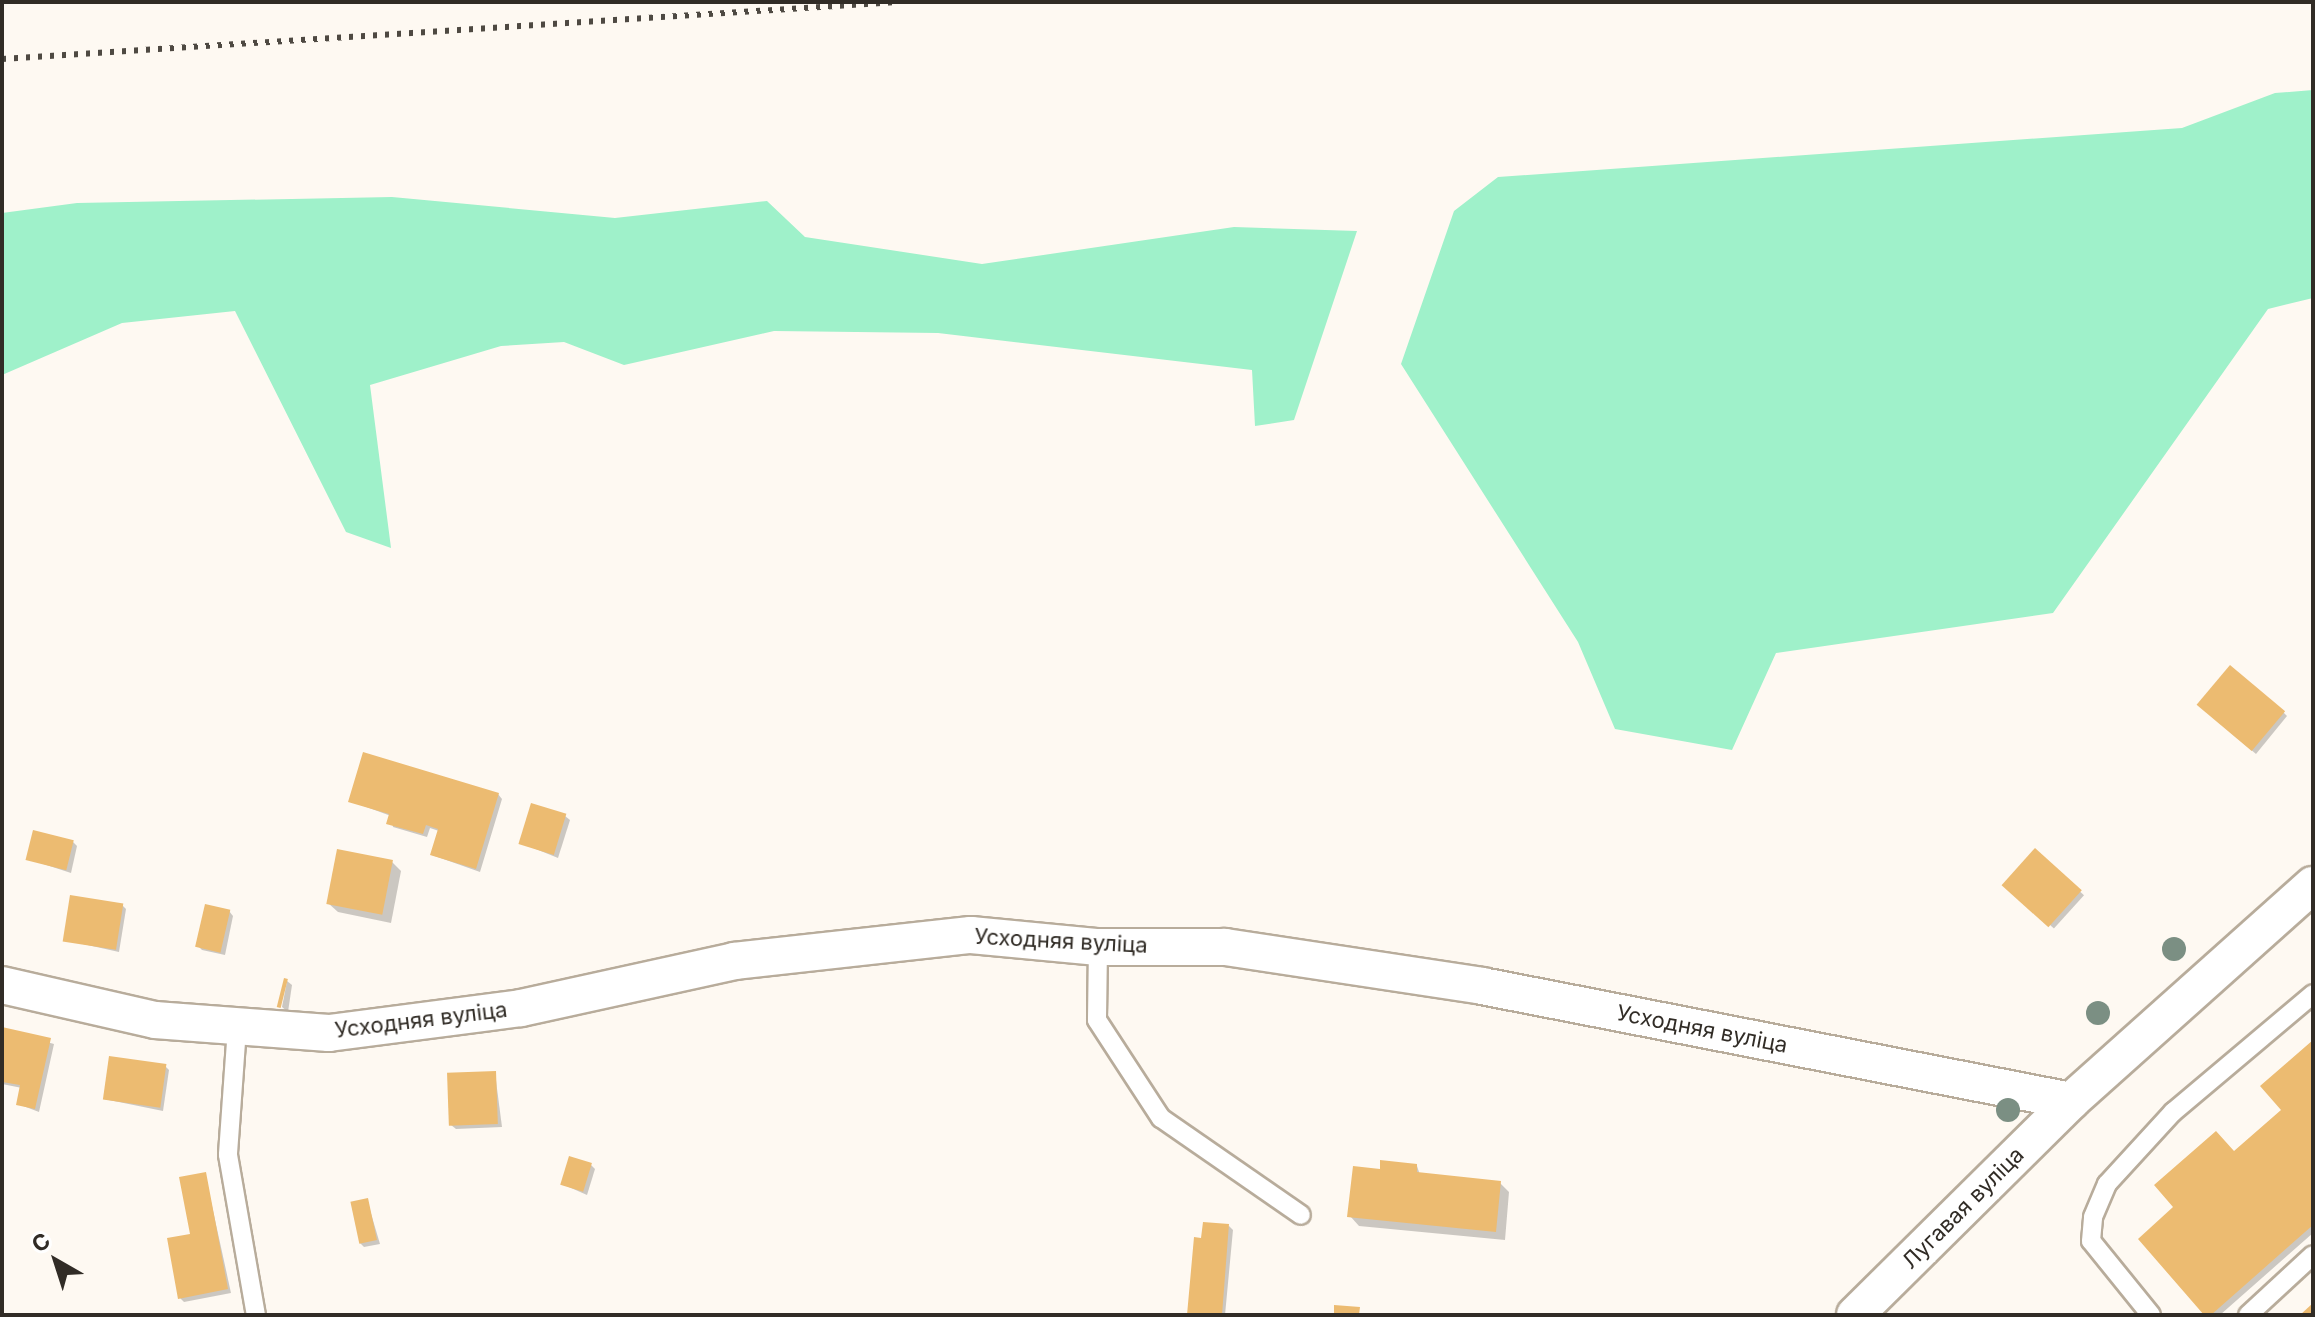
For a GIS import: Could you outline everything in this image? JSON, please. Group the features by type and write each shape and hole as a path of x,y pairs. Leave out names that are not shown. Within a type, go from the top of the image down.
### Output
{"street":[{"name":"Лугавая вуліца","path":"1855,1315 2071,1101 2313,887"},
{"name":"Усходняя вуліца","path":"2,985 155,1020 329,1033 521,1008 734,961 971,935 1098,947 1225,947 1452,981 2071,1101"}],"lane":[{"path":"1098,947 1097,1020 1161,1118 1301,1215"},
{"path":"2151,1315 2091,1241 2093,1217 2107,1184 2173,1112 2313,994"},
{"path":"237,1028 228,1155 256,1315"},
{"path":"2248,1315 2313,1255"}],"green space":[{"path":"2313,90 2313,298 2268,309 2053,613 1776,653 1732,750 1615,729 1578,642 1401,364 1454,211 1498,177 2182,128 2275,93"},
{"path":"392,197 615,218 767,201 805,237 982,264 1234,227 1357,231 1294,420 1255,426 1252,370 938,333 774,331 624,365 564,342 501,346 370,385 391,548 346,532 235,311 122,323 2,375 2,213 77,203"}],"building":[{"path":"2230,665 2285,711 2252,751 2197,705"},
{"path":"363,752 499,793 476,869 430,855 438,829 426,825 423,834 386,824 389,814 348,802"},
{"path":"531,803 566,814 554,855 518,844"},
{"path":"33,830 74,840 66,870 26,860"},
{"path":"2035,848 2082,890 2048,927 2002,885"},
{"path":"337,849 393,860 382,915 326,904"},
{"path":"70,895 123,903 116,950 63,941"},
{"path":"205,904 230,910 220,953 195,947"},
{"path":"284,978 288,979 281,1008 277,1007"},
{"path":"2,1027 51,1038 35,1109 16,1105 20,1085 2,1082"},
{"path":"2313,1040 2313,1225 2211,1315 2204,1315 2138,1239 2173,1207 2154,1185 2216,1131 2234,1151 2281,1110 2260,1086"},
{"path":"109,1056 166,1064 160,1108 103,1100"},
{"path":"496,1071 498,1124 449,1126 447,1073"},
{"path":"569,1156 592,1163 583,1192 560,1185"},
{"path":"1380,1160 1417,1164 1417,1172 1501,1181 1496,1232 1347,1217 1353,1166 1380,1169"},
{"path":"206,1172 228,1289 178,1299 167,1238 190,1234 179,1177"},
{"path":"368,1198 377,1240 359,1244 350,1202"},
{"path":"1203,1222 1229,1224 1222,1315 1187,1315 1194,1237 1201,1238"},
{"path":"2313,1303 2313,1315 2300,1315"},
{"path":"1334,1305 1360,1307 1359,1315 1334,1315"}],"railway":[{"path":"2,59 897,2"}]}
